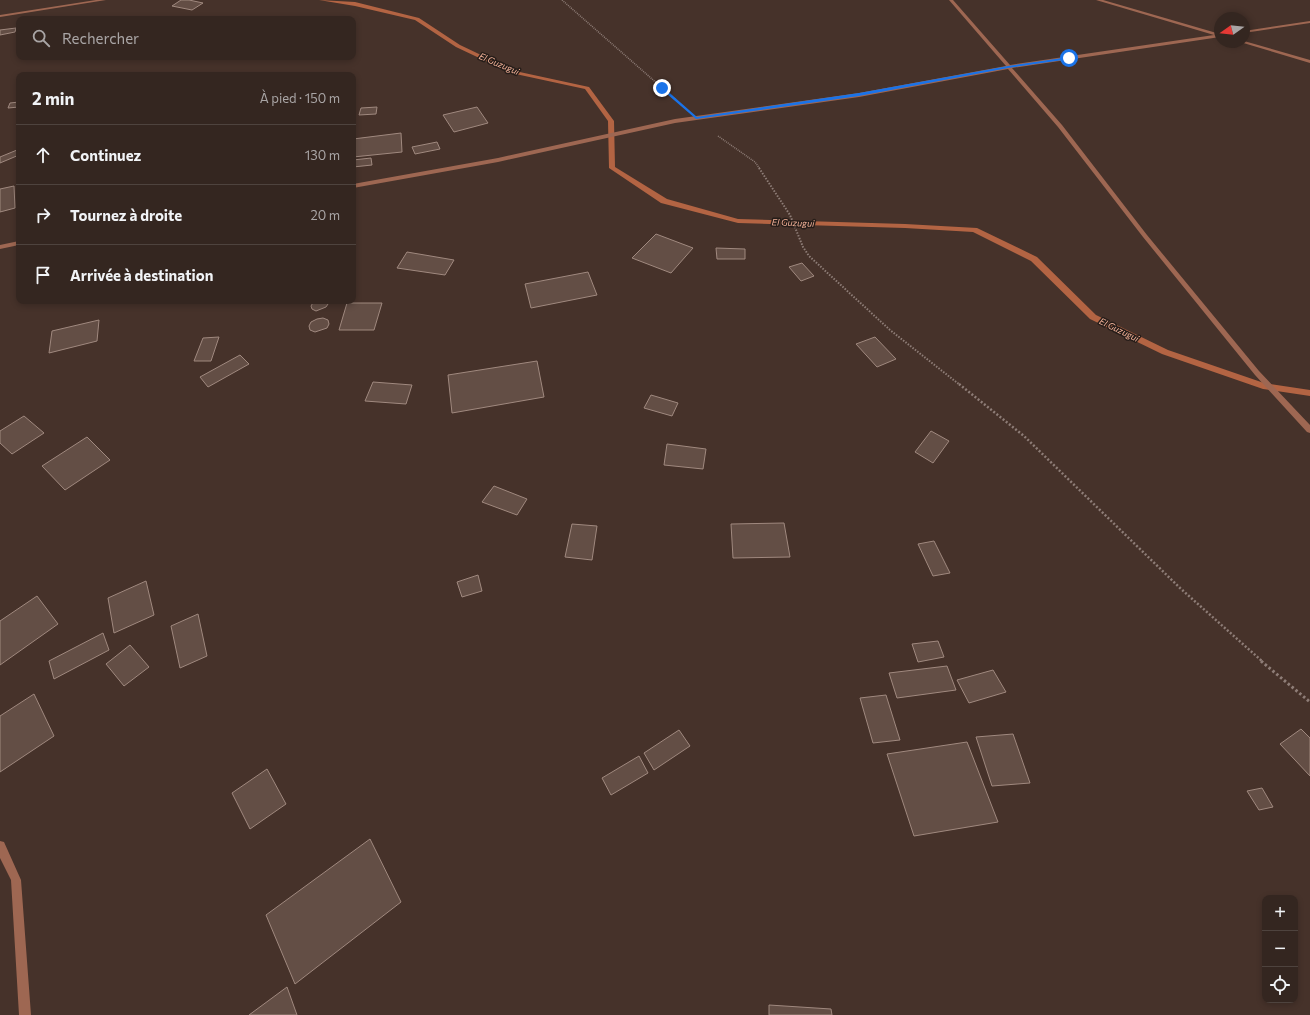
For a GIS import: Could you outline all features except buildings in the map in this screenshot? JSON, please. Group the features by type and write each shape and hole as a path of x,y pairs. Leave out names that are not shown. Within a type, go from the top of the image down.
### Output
{"street":[{"path":"0,16 104,0"},
{"path":"952,0 1060,126 1145,236 1257,373 1310,430"},
{"path":"1098,0 1214,34"},
{"path":"1250,31 1310,22"},
{"path":"356,185 491,162 696,118 859,95 1008,67 1214,37"},
{"path":"1250,44 1310,62"},
{"path":"0,247 16,244"},
{"path":"0,846 16,880 25,1015"}],"path":[{"path":"562,0 708,129 755,162 790,215 803,247 809,256 890,330 1024,436 1180,588 1244,646 1310,702"}],"waterway":[{"name":"El Guzugui","path":"322,0 355,4 417,19 458,46 513,72 587,88 611,121 612,168 664,201 738,221 905,226 974,230 1034,259 1093,317 1165,352 1263,386 1310,393"}],"route":[{"path":"662,88 696,118 859,95 1008,67 1069,58"}]}
